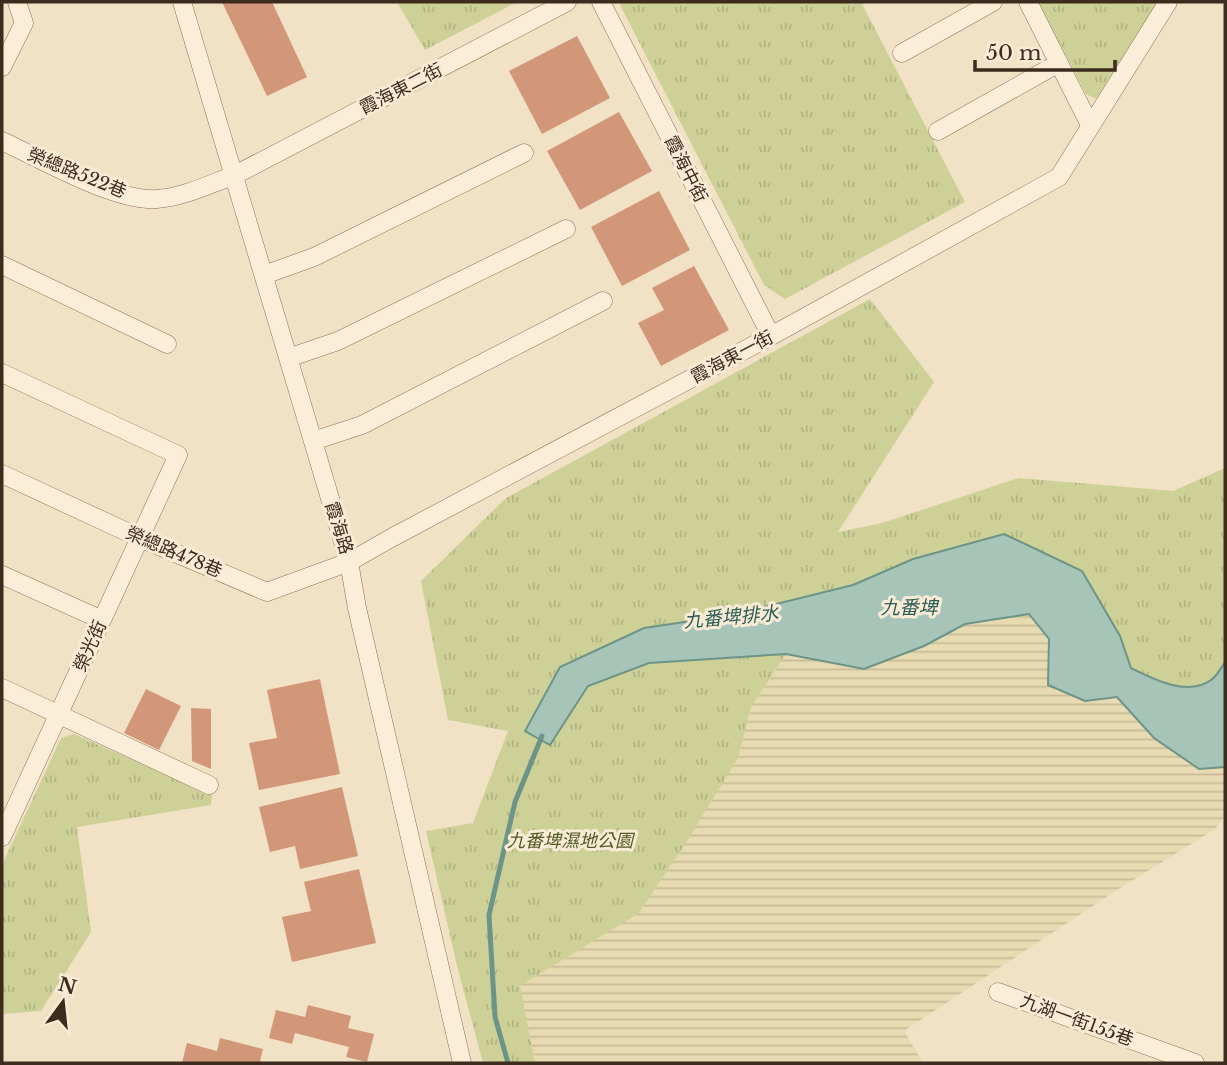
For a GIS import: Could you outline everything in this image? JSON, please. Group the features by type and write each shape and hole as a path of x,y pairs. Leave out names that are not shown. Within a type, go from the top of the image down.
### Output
{"street":[{"path":"2,67 24,23 17,2"},
{"name":"霞海路","path":"182,2 349,562 357,608 462,1063"},
{"name":"霞海東二街","path":"235,175 567,2"},
{"name":"霞海中街","path":"601,2 771,337"},
{"path":"902,53 993,2"},
{"path":"1028,2 1090,125"},
{"name":"霞海東一街","path":"349,562 771,337 1059,177 1168,2"},
{"path":"938,131 1059,63"},
{"name":"榮總路522巷","path":"2,141 106,189 136,197 157,199 194,190 235,175"},
{"path":"264,275 314,257 524,153"},
{"path":"288,358 338,341 566,229"},
{"path":"2,265 167,344"},
{"path":"313,441 362,425 603,301"},
{"name":"榮光街","path":"2,373 178,455 2,837"},
{"name":"榮總路478巷","path":"2,474 140,538 267,592 349,562"},
{"path":"2,575 102,620"},
{"path":"2,688 209,785"},
{"name":"九湖一街155巷","path":"998,992 1195,1063"}],"shaded area":[{"path":"1029,614 1049,639 1085,701 1117,697 1154,738 1199,769 1225,767 1225,816 1215,829 1114,892 904,1031 923,1063 535,1063 519,986 564,959 738,758 751,707 786,654 864,669 924,646 965,624"}],"green space":[{"path":"397,2 517,2 425,50"},
{"path":"621,2 861,2 965,202 785,299 764,285 620,5"},
{"path":"1038,2 1158,2 1096,99 1086,94"},
{"name":"九番埤濕地公園","path":"870,299 934,382 838,532 882,523 1019,478 1173,491 1225,468 1225,662 1213,678 1202,685 1181,686 1160,681 1131,668 1120,636 913,559 853,585 732,615 644,628 560,667 549,744 588,686 649,663 786,654 751,707 738,758 639,913 520,986 535,1063 483,1063 426,831 473,823 508,731 448,720 421,581 506,498"},
{"path":"74,734 212,795 211,805 77,827 91,932 41,1011 2,1014 2,865 61,738"}],"water":[{"name":"九番埤","path":"1004,534 1082,571 1120,636 1131,668 1171,684 1192,687 1211,680 1225,662 1225,767 1199,769 1154,738 1117,697 1085,701 1048,685 1049,639 1029,614 965,624 924,646 864,669 786,654 649,663 588,686 550,745 525,731 560,667 644,628 732,615 853,585 913,559"}],"building":[{"path":"222,2 272,2 307,77 267,96"},
{"path":"577,36 610,98 542,134 509,71"},
{"path":"619,112 652,171 580,210 547,151"},
{"path":"659,191 690,250 622,286 591,227"},
{"path":"694,266 729,330 661,366 638,323 664,310 652,288"},
{"path":"320,679 340,774 259,790 249,743 277,738 267,690"},
{"path":"146,689 181,706 159,750 124,733"},
{"path":"191,708 211,709 211,769 192,761"},
{"path":"342,787 358,856 300,869 295,846 270,852 259,807"},
{"path":"359,869 376,943 292,962 282,917 311,911 304,882"},
{"path":"308,1005 351,1016 348,1028 374,1034 367,1062 346,1057 349,1047 295,1033 292,1044 269,1038 276,1010 305,1017"},
{"path":"220,1038 263,1049 260,1061 264,1063 182,1063 187,1043 217,1051"}],"waterway":[{"name":"九番埤排水","path":"508,1063 495,1017 489,915 515,802 542,736"}]}
